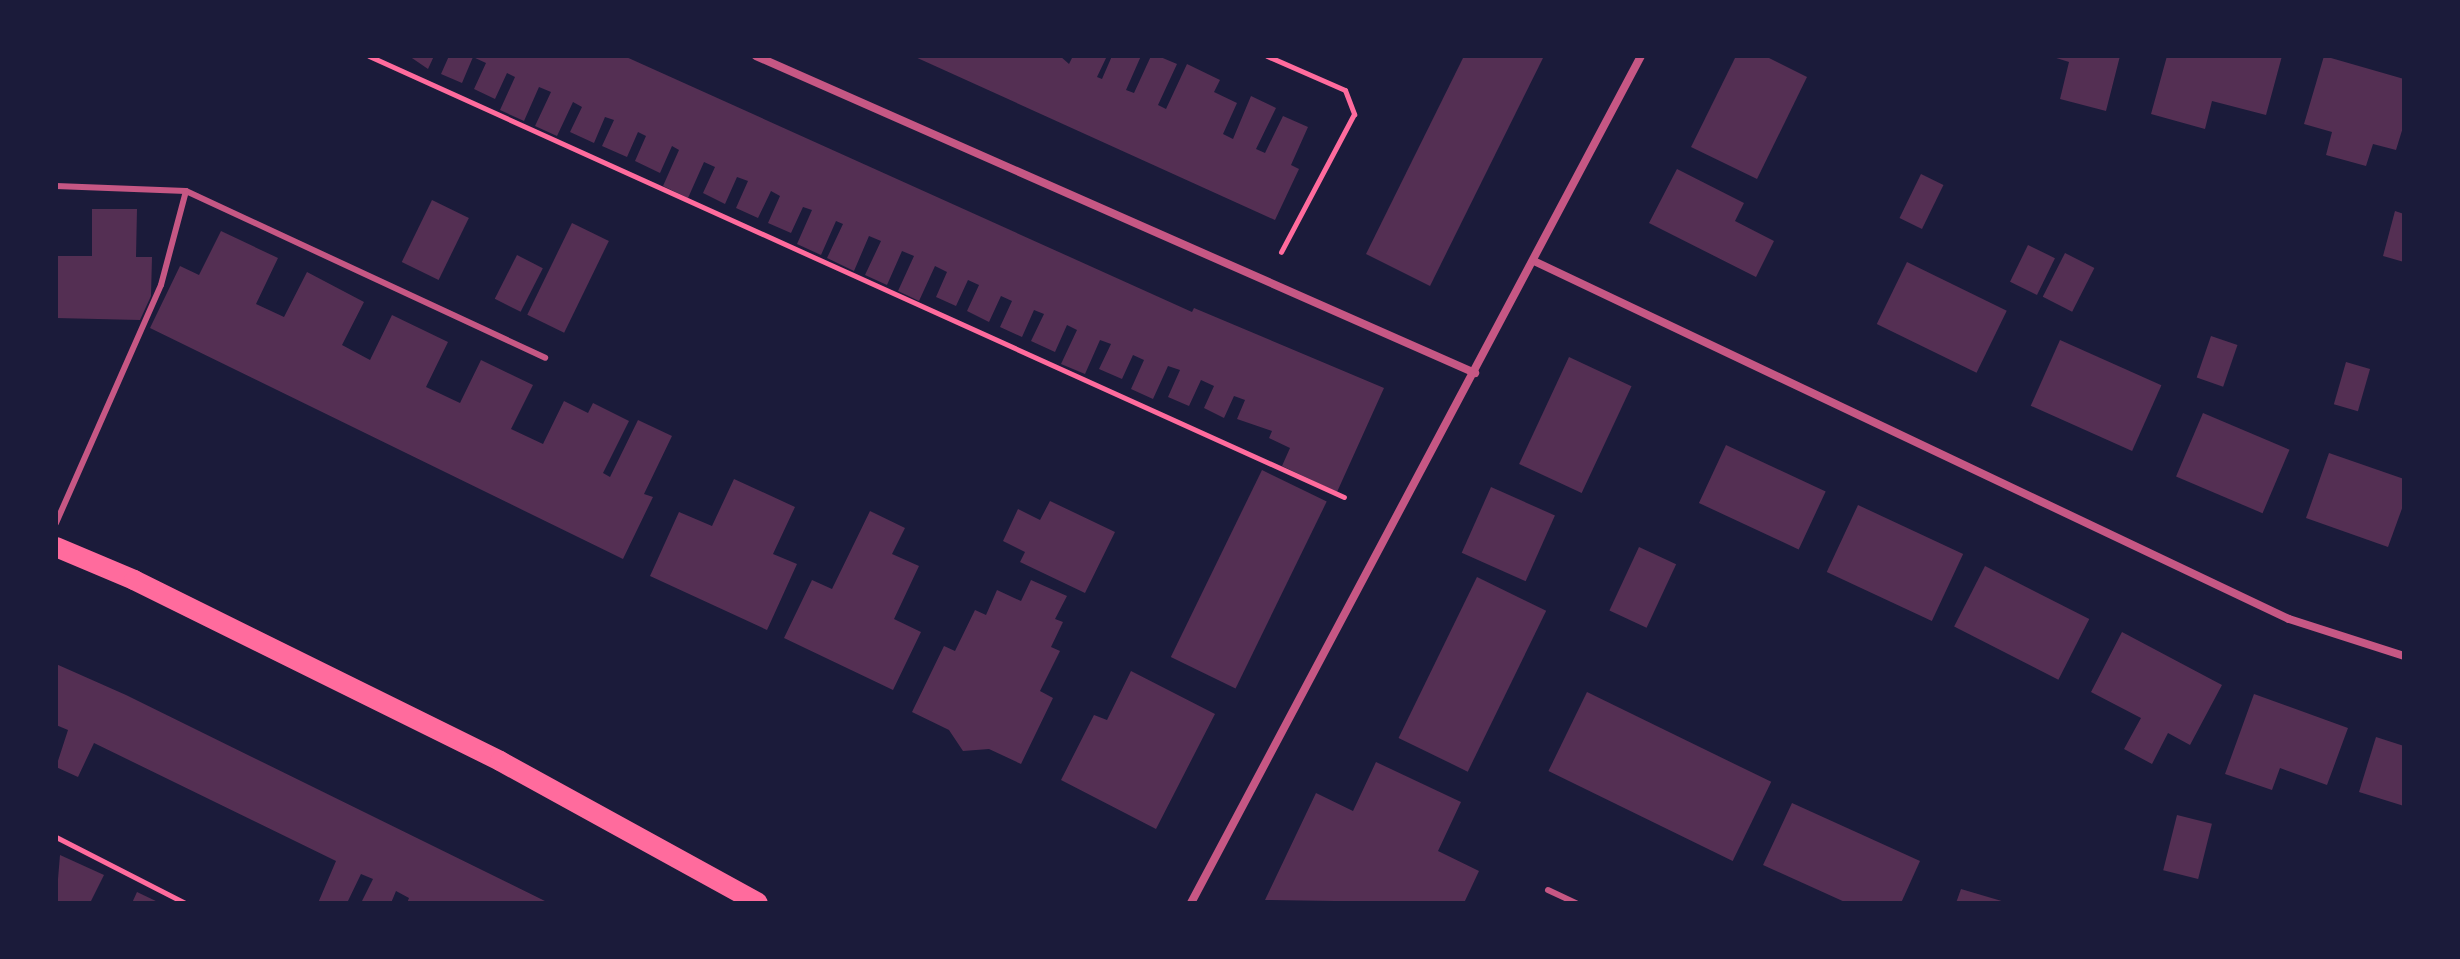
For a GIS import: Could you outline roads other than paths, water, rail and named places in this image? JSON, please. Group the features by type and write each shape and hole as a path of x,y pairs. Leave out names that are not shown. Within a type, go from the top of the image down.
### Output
{"main road":[{"path":"56,547 134,580 500,761 758,903"}],"street":[{"path":"756,56 1475,373"},
{"path":"1191,903 1536,262 1641,56"},
{"path":"1536,262 2289,619 2404,656"}],"lane":[{"path":"56,186 186,191 545,358"},
{"path":"56,523 161,285 186,191"},
{"path":"1548,890 1576,903"}]}
